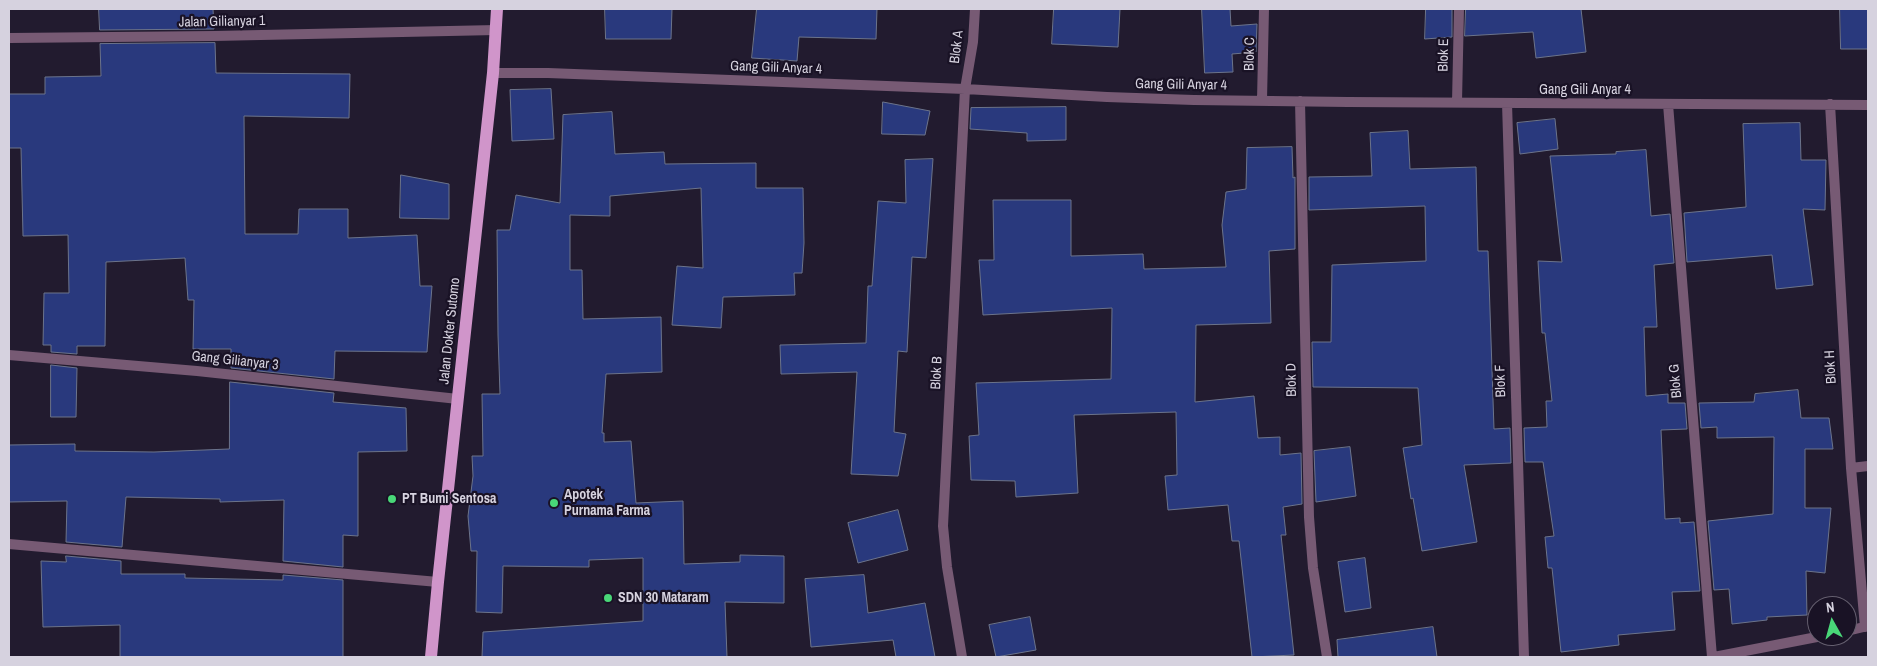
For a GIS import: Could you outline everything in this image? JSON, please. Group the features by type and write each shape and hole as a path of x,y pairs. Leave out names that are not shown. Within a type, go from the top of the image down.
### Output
{"main road":[{"name":"Jalan Dokter Sutomo","path":"432,657 438,582 493,73 498,9"}],"street":[{"name":"Blok A","path":"965,89 973,42 975,9"},
{"name":"Blok C","path":"1262,100 1264,9"},
{"name":"Blok E","path":"1457,102 1459,9"},
{"name":"Jalan Gilianyar 1","path":"9,38 496,30"},
{"name":"Gang Gili Anyar 4","path":"493,73 548,73 965,89 1107,97 1300,101 1868,105"},
{"name":"Blok B","path":"962,657 947,567 943,526 965,89"},
{"name":"Blok D","path":"1300,101 1309,517 1314,568 1327,657"},
{"name":"Blok F","path":"1507,103 1524,657"},
{"name":"Blok G","path":"1668,104 1713,657"},
{"name":"Blok H","path":"1830,104 1851,468 1867,627"},
{"name":"Gang Gilianyar 3","path":"9,355 197,371 458,399"},
{"path":"1851,468 1868,466"},
{"path":"9,544 438,582"},
{"path":"1713,657 1807,639"}],"building":[{"path":"99,9 213,9 214,29 100,30"},
{"path":"605,9 672,9 671,39 606,39"},
{"path":"757,9 877,9 876,39 799,37 797,61 752,58"},
{"path":"1054,9 1120,9 1118,47 1052,44"},
{"path":"1202,9 1230,9 1231,26 1257,24 1256,52 1232,54 1233,72 1205,73"},
{"path":"1426,9 1452,9 1452,37 1425,39"},
{"path":"1466,9 1581,9 1586,52 1536,58 1533,32 1465,36"},
{"path":"1840,9 1868,9 1868,49 1841,49"},
{"path":"215,43 216,73 350,74 349,118 244,116 245,234 298,234 299,209 348,209 348,238 417,235 420,286 432,286 427,352 335,351 334,379 231,368 231,349 193,349 194,300 188,300 185,258 106,262 105,346 77,346 77,354 51,352 51,345 43,345 44,293 69,293 68,235 23,236 21,148 9,148 9,94 45,94 45,77 101,76 100,44"},
{"path":"551,89 554,139 512,141 510,90"},
{"path":"883,102 930,111 925,135 882,134"},
{"path":"1066,107 1066,140 1027,141 1027,133 970,129 971,108"},
{"path":"612,112 615,154 664,152 665,164 756,163 756,188 803,188 804,243 802,273 794,273 795,295 723,297 721,328 672,325 677,266 703,268 701,188 610,196 610,216 570,215 570,270 582,270 583,319 661,317 662,372 606,374 602,433 604,433 604,442 631,441 636,503 683,501 684,564 740,562 740,555 784,556 784,603 725,602 727,657 482,657 483,632 643,621 643,558 589,560 589,567 503,566 502,613 476,612 477,551 471,551 468,516 473,476 472,456 483,456 482,394 500,394 497,230 510,230 516,195 560,203 563,115"},
{"path":"1555,119 1558,149 1520,154 1517,123"},
{"path":"1800,123 1801,160 1826,160 1825,210 1803,209 1813,285 1776,289 1772,255 1687,262 1684,213 1746,207 1743,124"},
{"path":"1408,131 1410,169 1476,167 1478,251 1488,251 1494,429 1510,428 1511,463 1464,465 1477,542 1422,551 1403,448 1422,445 1418,388 1313,387 1312,342 1331,342 1332,265 1426,261 1425,206 1309,210 1309,177 1372,176 1370,133"},
{"path":"1292,147 1293,178 1295,177 1295,249 1269,251 1271,323 1196,325 1195,402 1254,396 1258,438 1280,437 1280,455 1301,453 1302,504 1283,507 1286,535 1281,535 1294,655 1252,657 1239,541 1232,541 1228,505 1168,510 1165,476 1177,475 1176,412 1074,415 1078,493 1016,497 1015,481 971,480 969,436 979,435 976,383 1111,379 1112,308 983,315 979,260 994,260 993,200 1071,200 1071,256 1143,254 1144,269 1226,267 1222,225 1226,192 1246,189 1247,148"},
{"path":"1646,150 1651,216 1670,214 1674,263 1654,265 1657,327 1644,327 1646,396 1668,394 1668,403 1685,403 1687,429 1661,430 1665,519 1680,518 1680,523 1694,522 1700,591 1672,592 1675,630 1618,635 1619,645 1561,652 1552,568 1548,568 1545,537 1554,536 1543,462 1525,462 1524,428 1547,427 1546,401 1552,401 1545,333 1542,333 1538,261 1562,262 1550,156 1616,154 1616,152"},
{"path":"933,159 926,258 912,257 907,352 898,351 894,432 906,434 898,476 851,474 857,372 781,374 780,345 866,343 868,286 872,286 878,201 906,203 905,160"},
{"path":"401,175 449,184 449,219 400,218"},
{"path":"51,365 77,368 76,417 51,417"},
{"path":"230,382 334,393 333,402 406,408 407,451 358,452 358,536 343,535 343,567 283,561 284,500 220,502 220,499 126,497 122,547 66,542 67,501 9,502 9,445 75,444 75,451 154,452 229,449"},
{"path":"1798,390 1801,418 1829,418 1833,449 1805,449 1805,508 1831,508 1825,573 1806,571 1807,615 1767,617 1767,620 1732,624 1729,589 1714,590 1708,521 1773,514 1774,437 1717,438 1717,427 1701,428 1699,403 1754,402 1755,394"},
{"path":"1350,447 1356,496 1316,502 1314,451"},
{"path":"898,510 908,550 858,563 848,523"},
{"path":"66,556 121,561 121,574 185,574 185,578 283,580 283,575 343,580 343,657 120,657 120,625 43,627 41,561 66,562"},
{"path":"1365,558 1371,608 1345,612 1338,562"},
{"path":"864,575 868,613 925,603 935,657 896,657 893,640 811,647 805,579"},
{"path":"1030,617 1036,650 996,657 989,625"},
{"path":"1433,627 1437,657 1338,657 1337,640"}],"place":[{"name":"PT Bumi Sentosa","path":"392,499"},
{"name":"Apotek Purnama Farma","path":"554,503"},
{"name":"SDN 30 Mataram","path":"608,598"}]}
